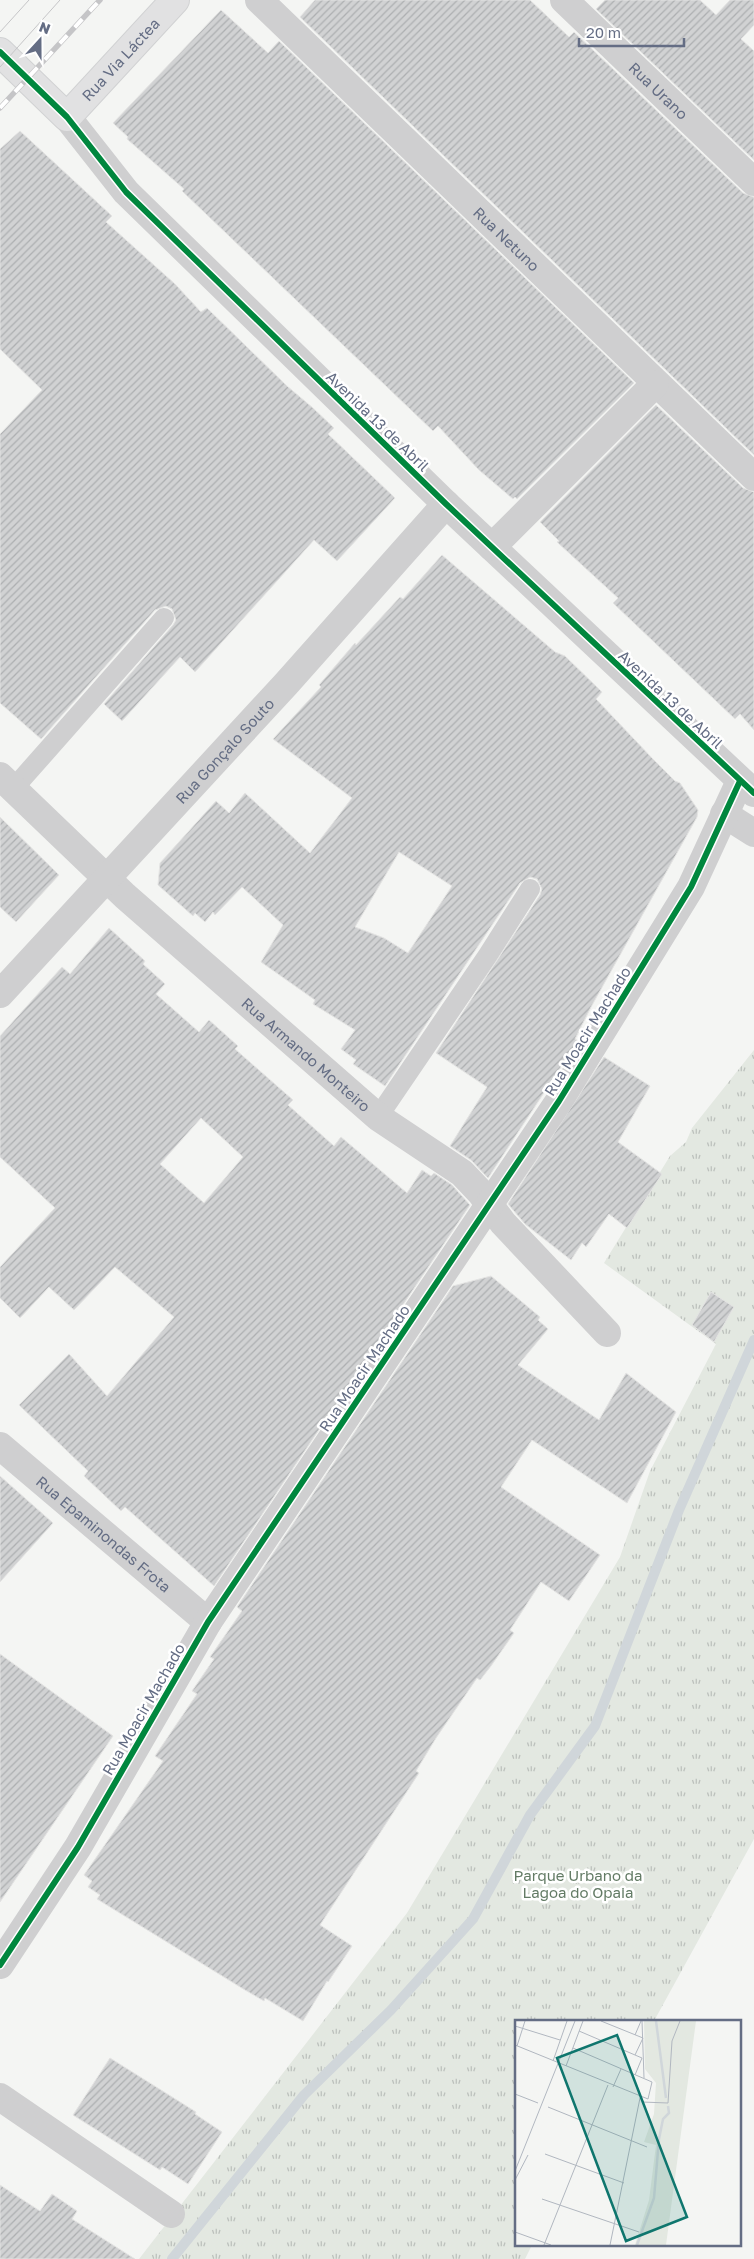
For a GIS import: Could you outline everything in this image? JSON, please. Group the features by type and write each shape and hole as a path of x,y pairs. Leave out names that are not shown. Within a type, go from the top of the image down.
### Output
{"street":[{"name":"Rua Via Láctea","path":"67,117 175,0"},
{"name":"Rua Netuno","path":"259,0 655,384 754,477"},
{"name":"Rua Urano","path":"564,0 754,182"},
{"name":"Avenida 13 de Abril","path":"0,52 67,117 126,192 446,504 747,787"},
{"path":"492,547 655,384"},
{"name":"Rua Gonçalo Souto","path":"0,994 286,684 446,504"},
{"name":"Rua Armando Monteiro","path":"6,782 106,878 378,1117 462,1173 503,1222 607,1333"},
{"name":"Rua Moacir Machado","path":"0,1965 78,1847 208,1622 559,1100 691,887 724,814 747,787"},
{"path":"724,814 754,833"},
{"name":"Rua Epaminondas Frota","path":"0,1446 208,1622"},
{"path":"0,2097 171,2214"}],"lane":[{"path":"6,782 164,618"},
{"path":"378,1117 488,955 530,889"}],"green space":[{"name":"Parque Urbano da Lagoa do Opaia","path":"754,1050 754,1839 655,2020 515,2020 515,2246 532,2246 525,2259 139,2259 407,1913 620,1557 650,1471 716,1344 604,1263 670,1156 686,1142 692,1128"}],"building":[{"path":"315,0 530,0 569,37 574,32 743,193 754,197 754,455 300,17"},
{"path":"605,0 700,0 716,15 730,0 754,0 754,25 741,39 754,51 754,160 596,9"},
{"path":"221,10 268,53 279,41 634,383 517,499 515,497 513,499 479,470 438,426 433,431 182,191 184,189 127,139 128,137 113,123"},
{"path":"20,131 112,216 106,222 175,284 201,312 207,308 287,386 334,428 328,434 395,498 337,561 314,540 195,672 180,657 122,721 104,704 176,620 172,609 166,606 155,610 41,739 0,703 0,434 42,390 0,349 0,149"},
{"path":"656,405 743,488 754,492 754,730 740,714 735,719 613,603 618,598 557,542 559,541 540,522"},
{"path":"442,555 555,652 565,656 602,692 596,699 675,781 680,783 698,810 697,817 591,1007 575,1039 578,1041 488,1178 471,1160 450,1146 487,1087 436,1053 540,895 542,889 537,879 530,877 520,883 385,1086 353,1064 356,1060 341,1049 355,1030 313,1004 315,1000 261,962 283,925 242,887 215,915 213,912 205,922 195,913 193,916 158,885 160,863 216,801 229,813 245,793 310,853 352,798 273,739 321,687 319,685 355,643 356,645 400,597 403,599","holes":["399,852 452,886 408,953 384,938 355,927"]},
{"path":"0,817 59,875 16,922 0,907"},
{"path":"109,928 145,961 143,964 165,984 156,994 199,1032 209,1020 238,1046 235,1049 293,1100 288,1105 334,1146 341,1137 407,1193 422,1170 431,1176 434,1173 452,1185 470,1205 214,1586 125,1507 121,1511 84,1476 88,1471 19,1405 69,1354 107,1396 174,1317 115,1267 74,1310 49,1287 20,1318 0,1298 0,1267 55,1208 0,1157 0,1036 62,967 70,974","holes":["201,1118 243,1157 204,1203 160,1164"]},
{"path":"604,1057 650,1086 618,1142 662,1174 627,1228 609,1214 586,1247 582,1243 571,1260 525,1224 508,1204"},
{"path":"491,1276 540,1317 538,1320 548,1329 518,1365 599,1420 626,1373 676,1412 627,1503 532,1440 501,1487 600,1555 569,1601 541,1582 510,1630 514,1633 480,1680 477,1678 436,1738 416,1771 419,1773 320,1925 352,1946 327,1981 303,2021 265,1998 264,2001 245,1990 97,1899 100,1895 88,1887 92,1881 84,1875 163,1761 155,1756 197,1694 192,1691 214,1659 210,1657 242,1611 237,1607 453,1286"},
{"path":"711,1292 734,1307 714,1342 692,1325"},
{"path":"0,1476 53,1523 0,1582"},
{"path":"0,1654 113,1736 0,1902"},
{"path":"110,2058 196,2112 195,2114 222,2132 188,2184 162,2167 160,2170 73,2115"},
{"path":"0,2185 40,2211 52,2194 77,2211 72,2219 135,2259 0,2259"}],"waterway":[{"path":"172,2259 304,2095 391,2010 473,1919 530,1815 595,1726 679,1510 754,1340"}],"tram line":[{"path":"0,32 29,0"},
{"path":"0,67 60,0"}],"railway":[{"path":"0,108 100,0"}],"cycle path":[{"path":"0,52 67,117 126,192 446,504 754,793"},
{"path":"0,1965 78,1847 208,1622 559,1101 691,887 740,781"}]}
